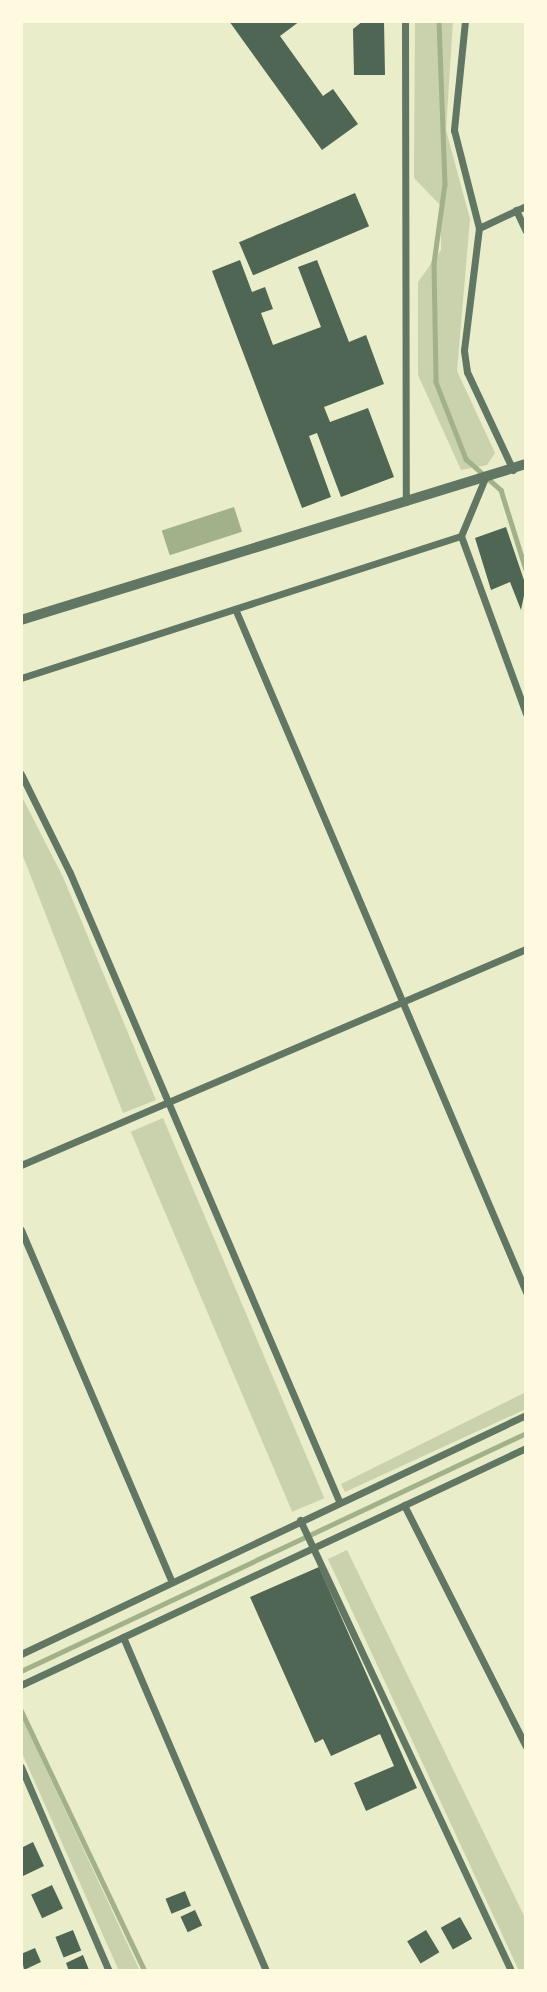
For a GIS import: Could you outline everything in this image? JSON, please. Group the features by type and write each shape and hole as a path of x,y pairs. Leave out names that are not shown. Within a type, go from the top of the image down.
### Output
{"street":[{"path":"405,21 406,503"},
{"path":"465,21 454,130 479,228 467,372 513,470"},
{"path":"479,228 526,206"},
{"path":"516,210 526,231"},
{"path":"23,615 406,503 526,464"},
{"path":"485,478 461,536 526,714"},
{"path":"21,678 236,611 461,536"},
{"path":"236,611 526,1292"},
{"path":"21,774 169,1104 339,1501"},
{"path":"21,1165 169,1104 526,949"},
{"path":"21,1230 172,1582"},
{"path":"21,1654 339,1501 526,1415"},
{"path":"21,1685 526,1448"},
{"path":"404,1505 526,1747"},
{"path":"300,1520 512,1971"},
{"path":"123,1637 266,1971"},
{"path":"21,1767 109,1971"}],"shaded area":[{"path":"415,21 453,21 446,130 470,219 457,371 495,453 487,465 461,470 418,375 418,282 441,250 441,206 414,178"},
{"path":"234,507 242,532 170,555 162,530"},
{"path":"21,795 63,877 156,1100 123,1113 21,851"},
{"path":"163,1118 324,1498 292,1512 131,1132"},
{"path":"526,1392 526,1409 345,1492 341,1484"},
{"path":"347,1550 526,1920 526,1971 519,1971 328,1559"},
{"path":"21,1715 140,1971 119,1971 21,1751"}],"building":[{"path":"229,21 300,21 280,36 323,96 333,89 358,124 322,150"},
{"path":"363,21 384,21 385,75 354,75 353,29"},
{"path":"355,193 369,226 253,275 239,242"},
{"path":"240,260 252,292 265,287 273,309 261,313 273,345 321,327 298,267 317,260 349,342 366,335 384,384 324,407 330,422 368,408 394,477 341,497 317,433 309,436 331,497 302,508 212,271"},
{"path":"506,527 526,586 521,610 510,582 491,590 475,538"},
{"path":"319,1567 417,1788 366,1811 354,1783 394,1766 380,1734 331,1756 323,1739 315,1743 250,1597"},
{"path":"33,1842 44,1866 23,1876 21,1848"},
{"path":"52,1885 63,1909 42,1918 31,1895"},
{"path":"185,1891 191,1906 172,1914 166,1899"},
{"path":"195,1910 202,1925 188,1932 180,1917"},
{"path":"460,1917 472,1939 453,1950 441,1928"},
{"path":"73,1930 81,1950 64,1958 55,1937"},
{"path":"426,1930 439,1952 421,1964 407,1941"},
{"path":"35,1948 41,1962 24,1970 21,1954"},
{"path":"83,1955 89,1970 69,1971 66,1963"}],"waterway":[{"path":"439,21 445,184 434,263 436,382 466,459 501,490 526,570"},
{"path":"21,1671 526,1433"},
{"path":"21,1710 145,1971"}]}
